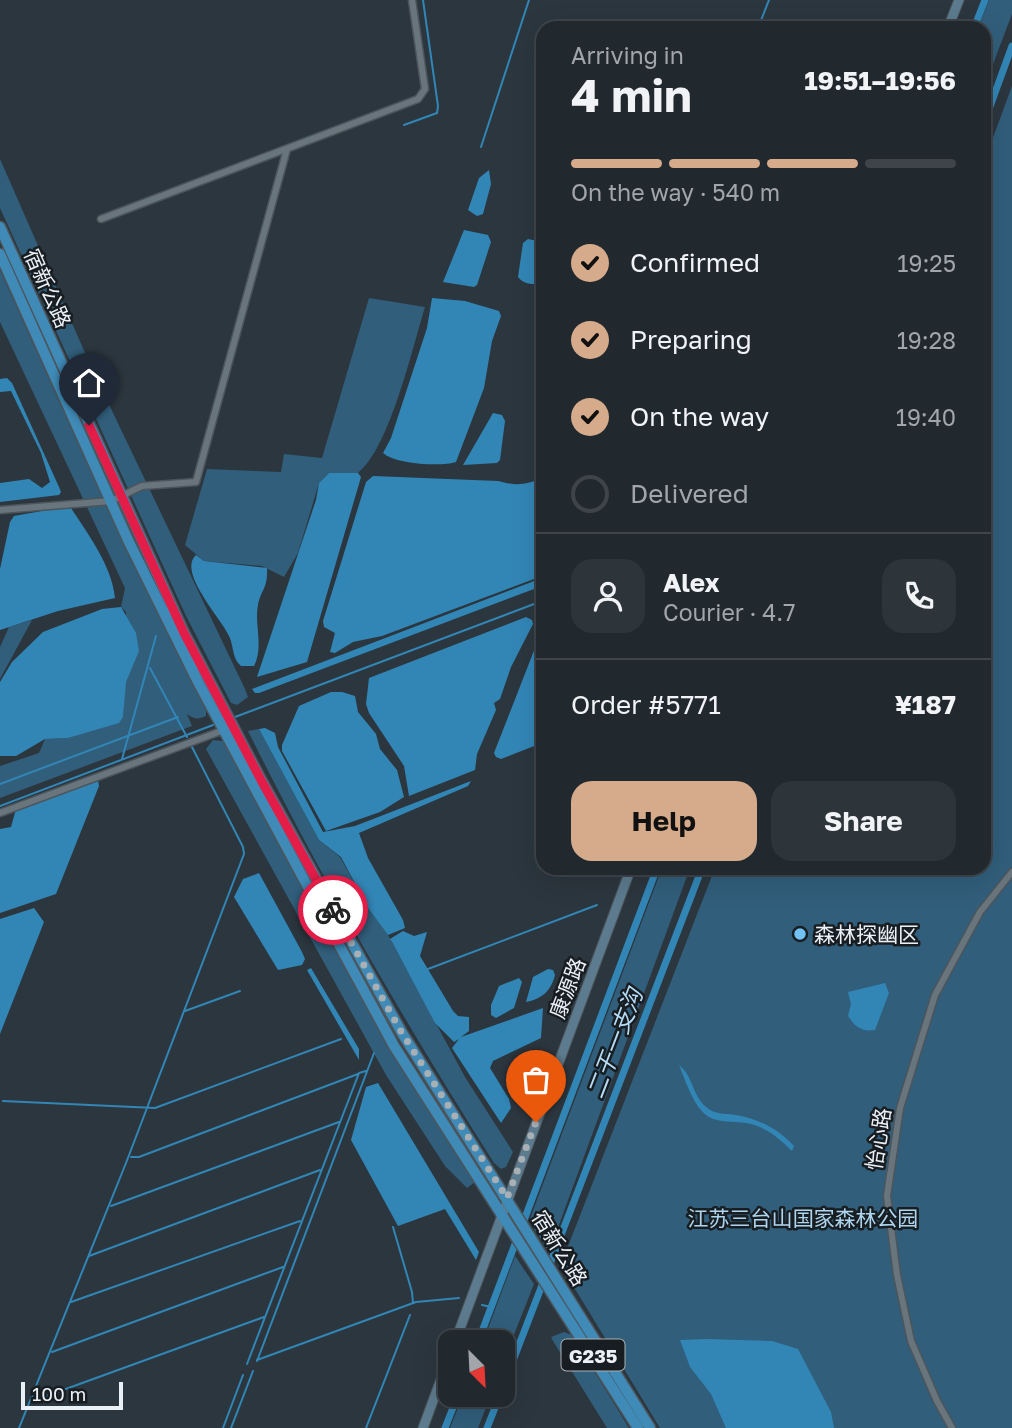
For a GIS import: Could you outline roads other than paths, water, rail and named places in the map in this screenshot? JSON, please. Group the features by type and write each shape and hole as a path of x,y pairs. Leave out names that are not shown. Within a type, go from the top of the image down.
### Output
{"highway":[{"name":"宿新公路","path":"0,227 116,498"},
{"name":"宿新公路","path":"0,254 228,729 394,1046 638,1428"},
{"name":"宿新公路","path":"228,729 402,1033 650,1428"}],"street":[{"path":"101,219 411,103 423,94 425,89 412,0"},
{"path":"951,21 959,0"},
{"path":"0,510 116,498 142,486 196,482 287,149"},
{"path":"0,813 228,729"},
{"name":"怡心路","path":"952,1428 911,1341 897,1275 887,1196 900,1108 934,995 980,912 1012,872"},
{"name":"康源路","path":"503,1213 628,875"},
{"path":"459,1330 503,1213"},
{"path":"423,1428 438,1387"}],"waterway":[{"path":"404,125 437,113 423,0"},
{"path":"481,147 529,0"},
{"path":"761,21 769,0"},
{"path":"977,21 985,0"},
{"name":"二干一支沟","path":"991,104 1012,46"},
{"path":"235,717 536,603"},
{"path":"122,759 156,636"},
{"path":"150,668 187,737"},
{"path":"0,784 178,717"},
{"path":"0,806 213,725"},
{"path":"19,1428 126,1163 244,854 243,847 192,747"},
{"path":"483,1330 654,875"},
{"name":"二干一支沟","path":"548,1269 699,875"},
{"path":"428,969 597,905"},
{"path":"185,1011 240,991"},
{"path":"3,1101 155,1108 341,1039"},
{"path":"257,1361 374,1053"},
{"path":"247,1364 359,1073 366,1071"},
{"path":"131,1157 139,1157 358,1074"},
{"path":"111,1206 339,1122"},
{"path":"89,1256 320,1170"},
{"path":"71,1302 300,1221"},
{"path":"393,1227 413,1303"},
{"path":"52,1352 283,1267"},
{"name":"二干一支沟","path":"515,1355 544,1280"},
{"path":"257,1360 416,1302 459,1298"},
{"path":"482,1305 491,1307"},
{"path":"366,1428 410,1315"},
{"path":"32,1398 41,1398 264,1317"},
{"path":"231,1428 253,1371"},
{"path":"223,1428 243,1375"},
{"path":"445,1428 453,1407"},
{"name":"二干一支沟","path":"487,1428 495,1407"}],"place":[{"name":"森林探幽区","path":"800,934"}],"park label":[{"name":"江苏三台山国家森林公园","path":"803,1218"}]}
